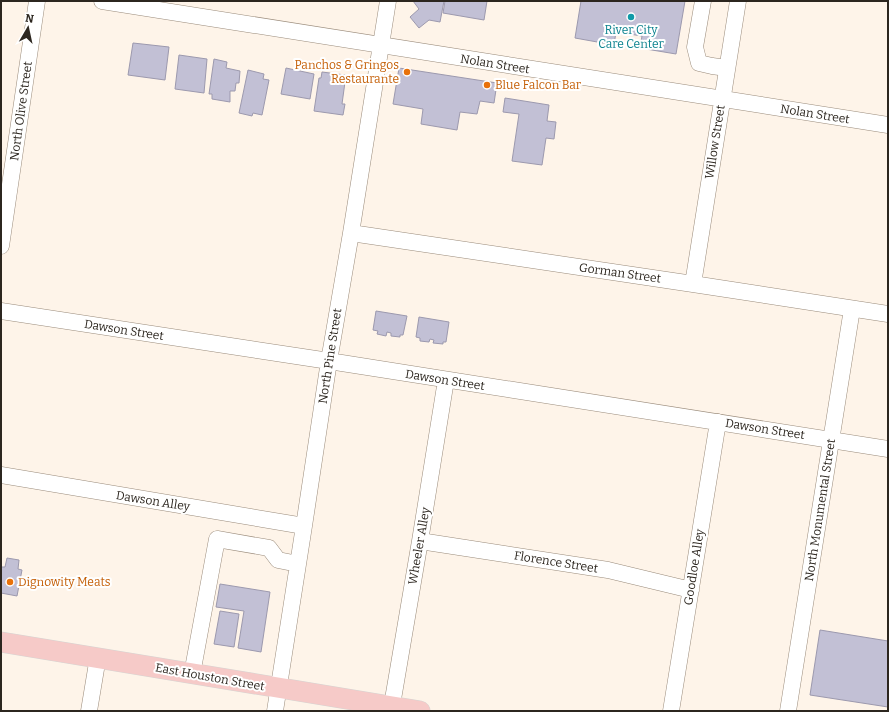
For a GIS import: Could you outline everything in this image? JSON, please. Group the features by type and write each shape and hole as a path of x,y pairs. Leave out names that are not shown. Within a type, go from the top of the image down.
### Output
{"main road":[{"name":"East Houston Street","path":"1,642 98,657 391,709 420,711"}],"street":[{"name":"North Olive Street","path":"1,246 37,1"},
{"name":"Nolan Street","path":"102,1 888,125"},
{"name":"North Pine Street","path":"275,711 329,361 388,1"},
{"path":"703,1 695,47 699,63 727,68"},
{"name":"Willow Street","path":"693,284 738,1"},
{"name":"Gorman Street","path":"351,233 888,314"},
{"name":"North Monumental Street","path":"788,711 852,309"},
{"name":"Dawson Street","path":"1,311 888,449"},
{"name":"Wheeler Alley","path":"391,709 446,380"},
{"name":"Goodloe Alley","path":"671,711 718,422"},
{"name":"Dawson Alley","path":"1,476 304,526"},
{"path":"192,674 217,539 269,548 278,560 298,564"},
{"name":"Florence Street","path":"420,541 608,570 691,590"},
{"path":"89,711 98,657"}],"building":[{"path":"413,1 444,1 440,22 429,20 419,28 410,17 419,9"},
{"path":"445,1 487,1 484,20 443,13"},
{"name":"River City Care Center","path":"581,1 685,1 676,54 640,48 642,36 616,32 614,45 575,38"},
{"path":"133,43 169,47 165,80 128,75"},
{"path":"179,55 207,59 204,93 175,89"},
{"path":"214,59 227,62 226,68 240,71 239,83 236,83 235,91 230,91 230,102 212,99 212,94 209,94"},
{"path":"286,68 314,74 310,99 281,94"},
{"path":"399,68 497,83 494,103 480,101 477,114 460,112 457,130 421,124 423,109 393,104"},
{"path":"248,70 264,74 263,79 269,80 262,115 253,113 252,116 239,113"},
{"path":"322,72 345,75 342,104 345,104 343,115 314,111 319,78 321,78"},
{"path":"505,98 549,105 547,121 556,122 554,139 546,138 542,165 512,161 519,114 503,112"},
{"path":"376,311 407,316 403,335 400,335 400,337 391,336 391,333 387,332 386,336 377,334 378,331 373,330"},
{"path":"419,317 449,322 446,342 443,342 443,344 433,343 434,340 430,339 429,342 420,341 420,338 416,337"},
{"name":"Dignowity Meats","path":"7,558 19,560 18,569 22,570 17,596 1,593 1,567 5,567"},
{"path":"220,584 270,592 261,652 238,648 244,611 216,607"},
{"path":"220,611 239,614 234,647 214,644"},
{"path":"820,630 888,641 888,707 810,695"}],"place":[{"name":"River City Care Center","path":"631,17"},
{"name":"Panchos & Gringos Restaurante","path":"407,72"},
{"name":"Blue Falcon Bar","path":"487,85"},
{"name":"Dignowity Meats","path":"10,582"}]}
